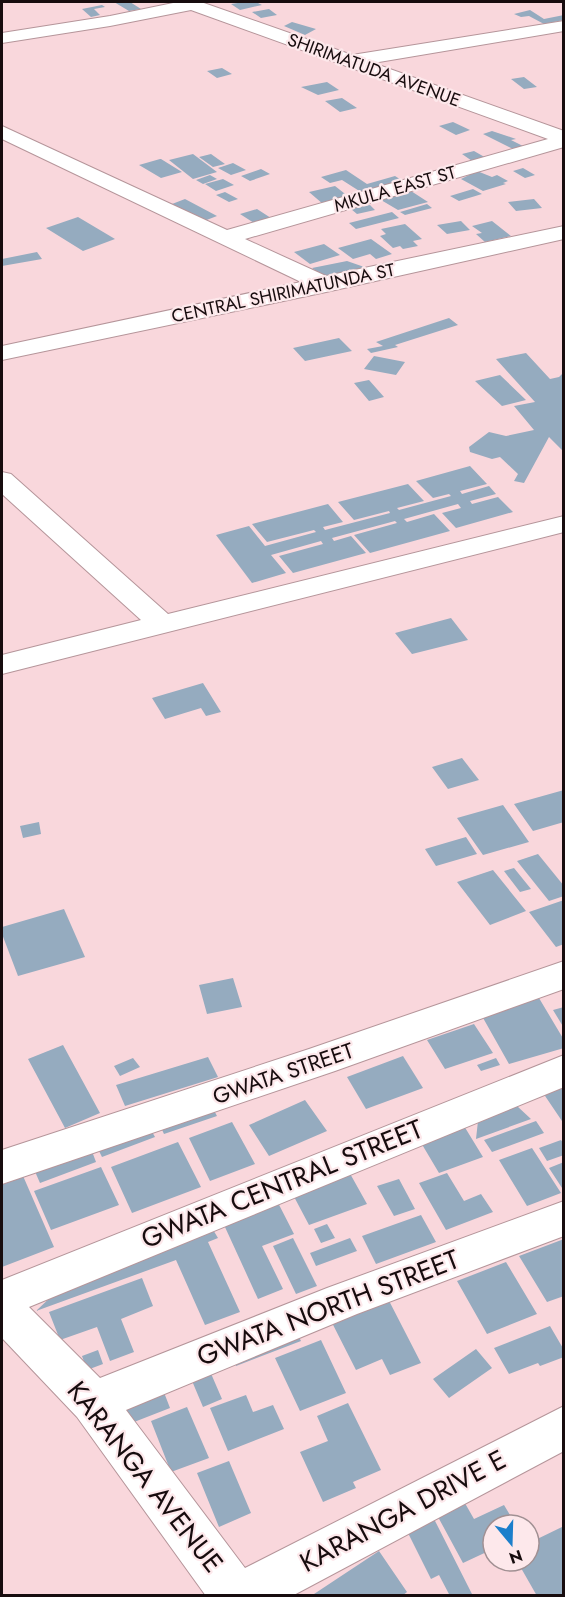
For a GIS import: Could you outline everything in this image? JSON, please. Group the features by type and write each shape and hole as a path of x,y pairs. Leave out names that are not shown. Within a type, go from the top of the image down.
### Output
{"street":[{"path":"2,38 110,21 189,3"},
{"name":"SHIRIMATUDA AVENUE","path":"189,3 564,140"},
{"path":"349,61 564,26"},
{"path":"543,131 564,124"},
{"path":"2,132 326,285"},
{"name":"MKULA EAST ST","path":"227,237 564,140"},
{"name":"CENTRAL SHIRIMATUNDA ST","path":"2,353 564,232"},
{"path":"2,480 161,623"},
{"path":"2,664 564,524"},
{"name":"GWATA STREET","path":"2,1167 322,1060 564,975"},
{"name":"GWATA CENTRAL STREET","path":"2,1299 564,1070"},
{"name":"GWATA NORTH STREET","path":"93,1402 342,1301 564,1218"},
{"name":"KARANGA AVENUE","path":"2,1309 93,1402 236,1596"},
{"name":"KARANGA DRIVE E","path":"242,1596 564,1427"}],"building":[{"path":"114,2 130,2 141,9 129,11"},
{"path":"256,2 262,5 240,10 231,4"},
{"path":"102,5 105,7 94,9 100,15 91,17 82,9"},
{"path":"269,9 277,15 261,18 252,12"},
{"path":"530,10 544,19 564,15 564,20 544,24 529,16 521,17 514,14"},
{"path":"292,22 316,29 305,35 284,26"},
{"path":"222,68 232,74 217,78 207,71"},
{"path":"524,77 537,87 524,89 511,79"},
{"path":"327,82 339,90 318,95 301,87"},
{"path":"342,98 357,108 340,112 325,101"},
{"path":"453,122 470,130 456,135 439,126"},
{"path":"492,131 516,139 511,140 523,146 513,149 483,134"},
{"path":"474,151 488,159 475,163 462,154"},
{"path":"193,154 217,172 193,179 169,160"},
{"path":"211,154 225,164 213,167 199,157"},
{"path":"161,159 182,172 161,178 139,165"},
{"path":"233,163 246,170 231,175 218,168"},
{"path":"523,168 535,175 525,178 513,171"},
{"path":"261,169 270,174 250,181 241,176"},
{"path":"346,170 367,184 395,176 406,183 364,194 342,180 330,183 321,177"},
{"path":"477,171 492,177 497,175 508,181 503,183 506,184 483,191 461,179"},
{"path":"210,175 217,179 203,184 196,180"},
{"path":"223,179 234,185 216,191 205,184"},
{"path":"335,186 349,197 323,204 309,192"},
{"path":"473,189 482,194 459,201 450,196"},
{"path":"411,191 428,202 398,210 381,200"},
{"path":"225,192 238,199 229,202 216,195"},
{"path":"185,199 217,216 204,221 172,204"},
{"path":"534,199 542,208 516,211 508,202"},
{"path":"427,204 432,208 405,215 400,212"},
{"path":"370,205 375,210 357,214 351,209"},
{"path":"257,209 274,220 257,225 240,214"},
{"path":"392,212 399,218 356,229 349,223"},
{"path":"78,217 115,239 83,251 46,228"},
{"path":"461,221 470,230 447,234 437,225"},
{"path":"492,221 511,236 485,242 476,234 482,233 472,226"},
{"path":"405,224 422,239 413,241 418,246 393,248 380,236 386,234 381,229"},
{"path":"371,239 392,254 376,259 370,254 353,259 338,248"},
{"path":"324,244 340,255 310,264 294,252"},
{"path":"37,252 42,259 2,266 2,259"},
{"path":"347,261 370,269 329,280 312,268"},
{"path":"449,318 458,325 395,345 398,347 371,353 367,349 383,346 376,342"},
{"path":"339,338 352,351 305,361 293,348"},
{"path":"526,353 550,379 559,377 564,372 564,452 549,437 524,483 514,481 518,474 500,457 492,459 470,452 469,447 489,432 506,436 534,430 514,406 535,402 496,359"},
{"path":"374,356 405,362 396,375 364,369"},
{"path":"500,375 526,400 502,406 475,381"},
{"path":"369,380 384,397 369,401 354,383"},
{"path":"470,466 487,484 460,491 462,494 489,486 496,494 470,501 472,504 498,497 513,512 456,528 442,513 461,508 458,504 404,519 407,522 434,514 450,531 370,553 354,535 397,523 395,521 332,538 334,541 351,536 366,553 293,573 279,556 323,544 321,541 271,555 286,573 252,583 216,535 249,526 265,546 316,532 314,530 267,542 252,524 328,504 343,522 323,527 325,530 390,513 389,511 354,520 338,502 408,484 424,501 397,508 399,510 451,496 449,494 433,498 416,481"},
{"path":"451,618 468,640 412,654 395,633"},
{"path":"203,683 221,712 206,716 201,708 165,719 152,698"},
{"path":"462,758 479,780 448,789 432,767"},
{"path":"564,790 564,822 533,831 514,804"},
{"path":"503,805 529,842 483,855 457,818"},
{"path":"39,822 41,834 23,838 20,826"},
{"path":"466,837 477,854 436,866 425,849"},
{"path":"538,854 564,886 564,896 549,901 517,861"},
{"path":"514,868 531,889 520,892 504,871"},
{"path":"493,870 526,911 490,925 457,882"},
{"path":"564,900 564,944 556,947 529,912"},
{"path":"64,909 85,957 18,976 2,934 2,927"},
{"path":"233,978 242,1007 207,1014 199,985"},
{"path":"536,993 564,1040 564,1048 509,1064 478,1009"},
{"path":"564,1007 564,1028 553,1010"},
{"path":"474,1024 493,1053 445,1069 427,1040"},
{"path":"63,1045 100,1113 65,1128 28,1059"},
{"path":"403,1056 423,1088 366,1109 347,1077"},
{"path":"208,1057 218,1077 125,1106 116,1085"},
{"path":"133,1058 140,1067 120,1076 114,1066"},
{"path":"496,1058 500,1065 481,1071 477,1065"},
{"path":"564,1078 564,1124 539,1087"},
{"path":"208,1099 217,1116 164,1134 156,1117"},
{"path":"305,1100 327,1131 269,1156 249,1125"},
{"path":"517,1106 531,1119 476,1139 478,1121"},
{"path":"146,1121 155,1137 102,1157 94,1141"},
{"path":"461,1121 483,1157 439,1173 417,1136"},
{"path":"536,1121 544,1133 492,1152 484,1140"},
{"path":"232,1122 255,1164 210,1181 189,1138"},
{"path":"561,1140 564,1144 564,1155 547,1161 539,1148"},
{"path":"178,1142 201,1187 132,1213 111,1167"},
{"path":"90,1146 96,1162 40,1183 33,1167"},
{"path":"532,1148 561,1193 527,1206 499,1160"},
{"path":"564,1162 564,1191 549,1168"},
{"path":"101,1167 119,1205 51,1230 34,1191"},
{"path":"20,1169 54,1247 2,1267 2,1176"},
{"path":"348,1170 367,1204 309,1225 291,1191"},
{"path":"447,1173 464,1201 481,1194 493,1212 446,1230 419,1183"},
{"path":"399,1179 415,1209 394,1216 377,1186"},
{"path":"274,1195 294,1234 262,1246 283,1289 258,1299 219,1214"},
{"path":"421,1215 436,1242 376,1264 362,1236"},
{"path":"209,1223 218,1238 208,1242 240,1312 205,1325 176,1260 36,1311 55,1293"},
{"path":"327,1224 335,1238 321,1243 314,1229"},
{"path":"293,1238 317,1286 296,1294 273,1246"},
{"path":"350,1238 357,1251 316,1266 310,1253"},
{"path":"564,1239 564,1296 547,1302 519,1256"},
{"path":"506,1262 537,1314 487,1334 457,1281"},
{"path":"142,1278 153,1306 121,1319 134,1352 110,1361 97,1327 60,1340 49,1312"},
{"path":"384,1291 421,1363 390,1375 382,1359 356,1370 327,1313"},
{"path":"550,1326 564,1350 564,1357 540,1366 538,1363 509,1374 494,1348"},
{"path":"294,1327 301,1341 236,1366 230,1351"},
{"path":"321,1340 346,1393 300,1411 275,1358"},
{"path":"476,1349 492,1368 449,1398 433,1379"},
{"path":"98,1350 103,1364 87,1370 82,1356"},
{"path":"206,1362 222,1399 203,1407 187,1369"},
{"path":"160,1382 170,1408 129,1424 118,1398"},
{"path":"246,1395 253,1412 273,1405 284,1429 228,1451 210,1408"},
{"path":"348,1403 381,1470 353,1482 356,1488 323,1502 300,1452 328,1441 317,1416"},
{"path":"187,1407 209,1458 171,1472 151,1421"},
{"path":"229,1461 251,1513 219,1527 197,1473"},
{"path":"458,1491 474,1519 481,1516 481,1555 463,1563 431,1504"},
{"path":"504,1505 509,1513 487,1513"},
{"path":"430,1511 473,1596 450,1596 439,1575 431,1579 403,1523"},
{"path":"564,1526 564,1596 537,1596 524,1573 541,1573 541,1537"},
{"path":"379,1551 407,1592 402,1596 311,1596"}]}
